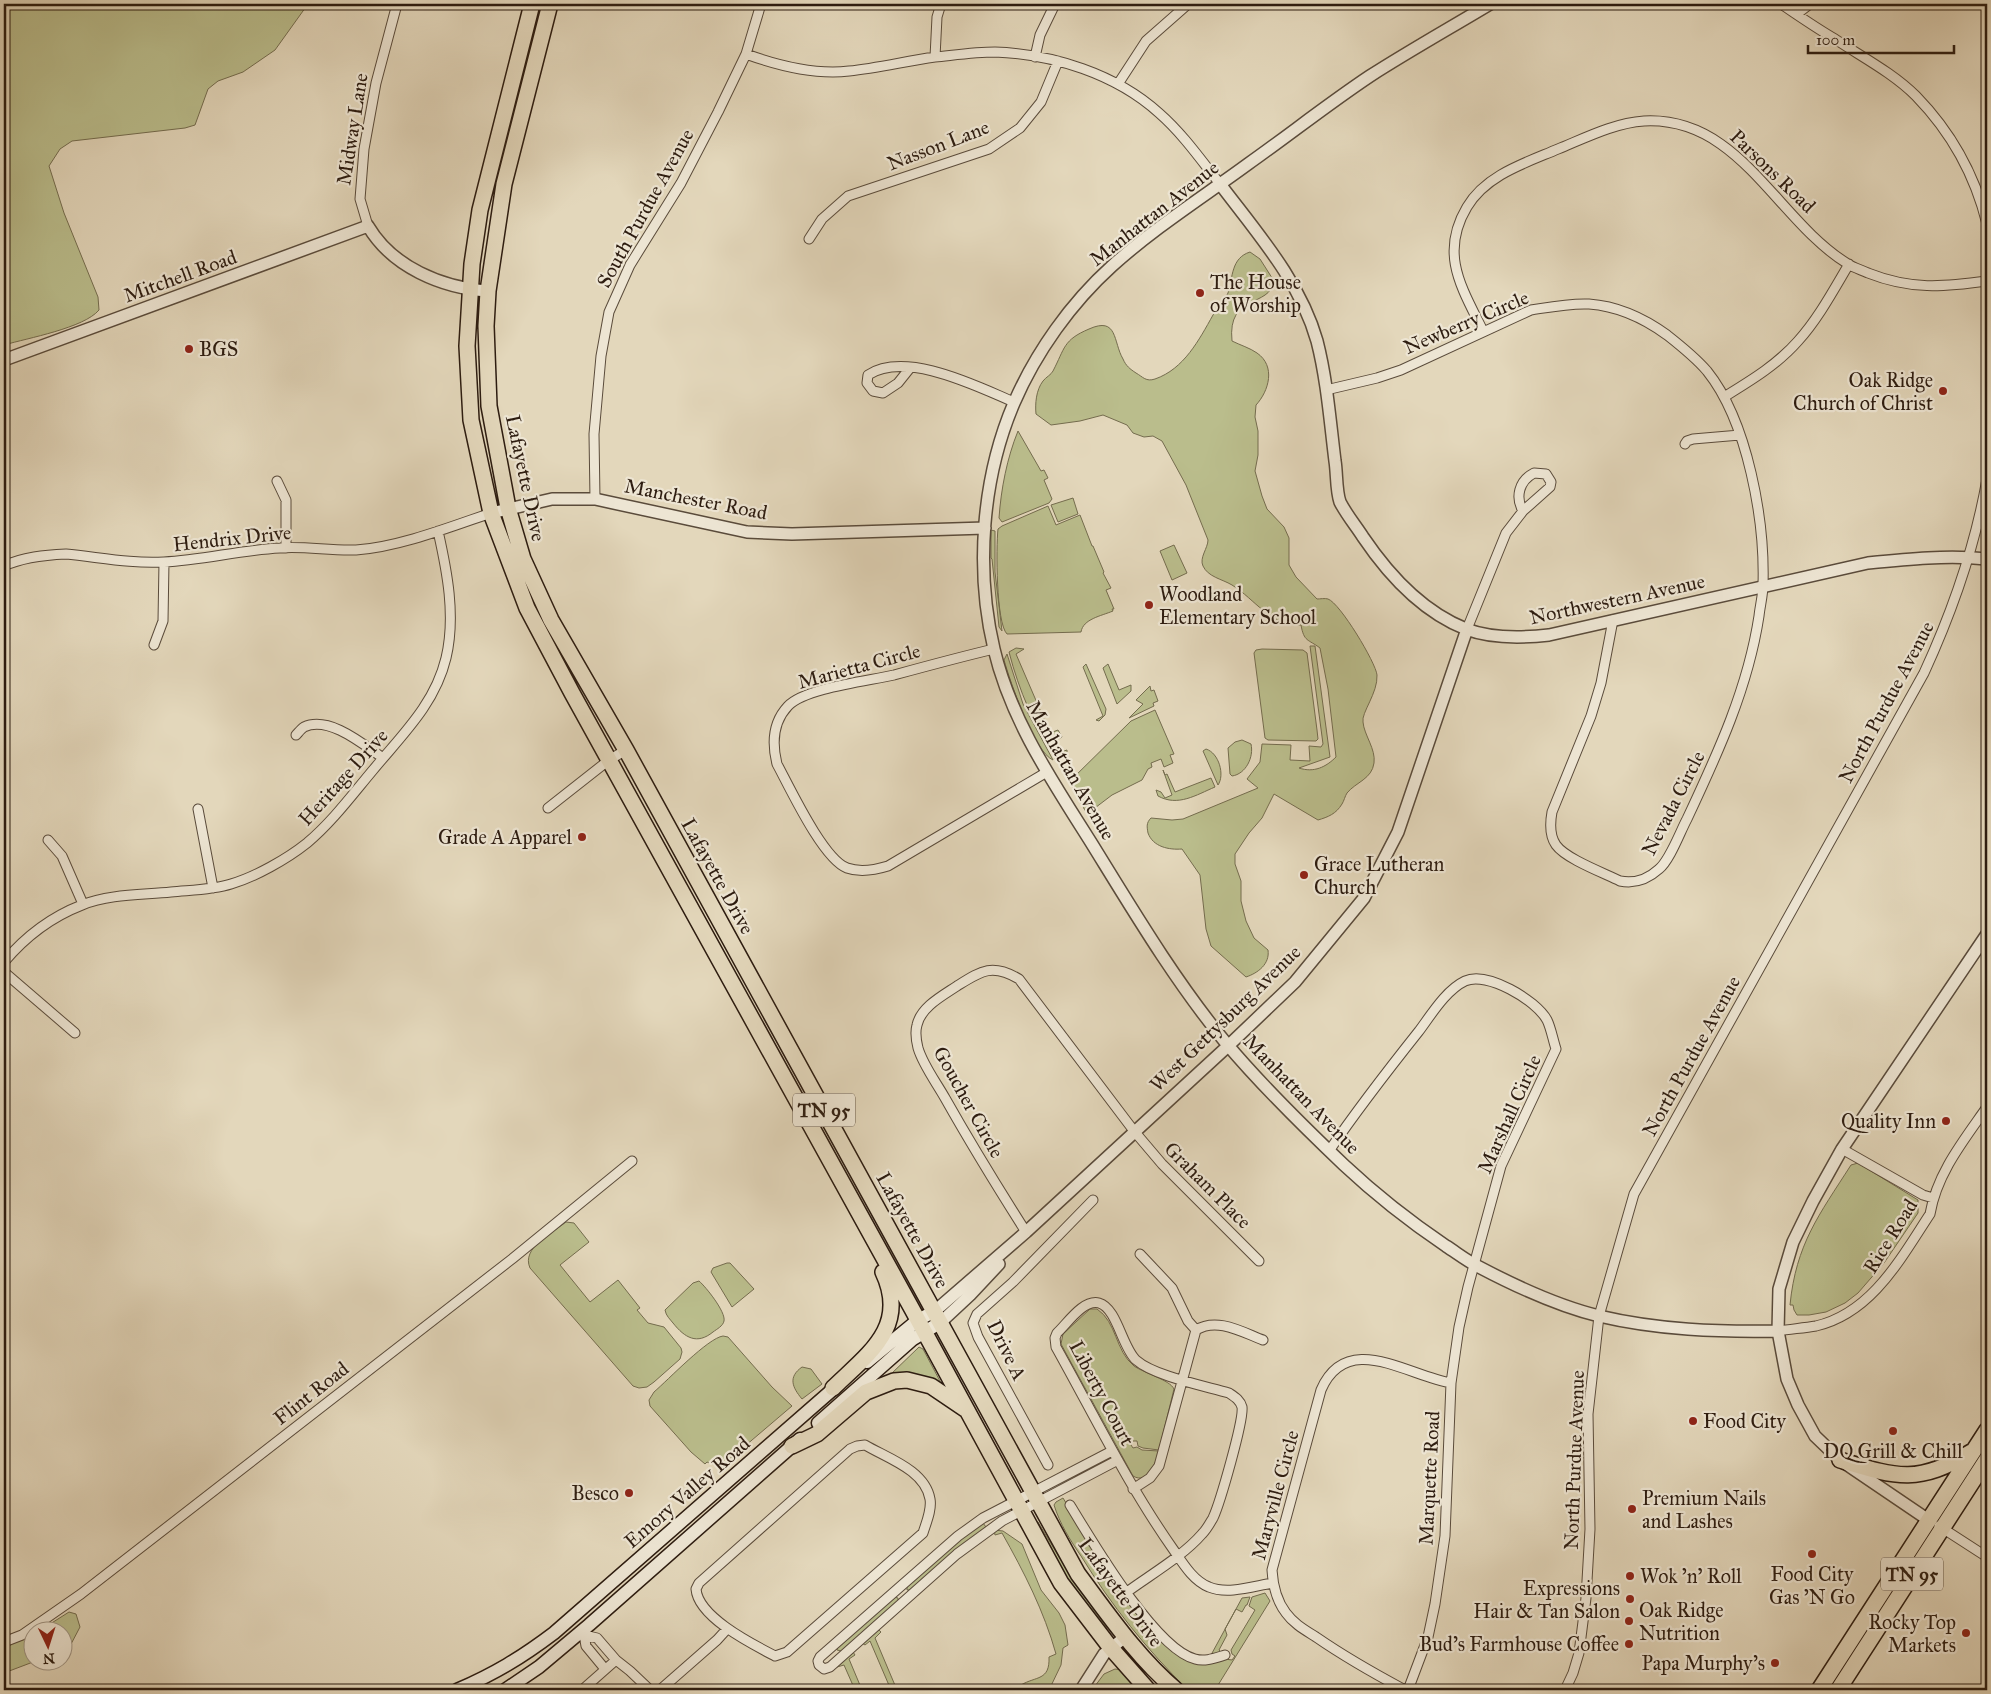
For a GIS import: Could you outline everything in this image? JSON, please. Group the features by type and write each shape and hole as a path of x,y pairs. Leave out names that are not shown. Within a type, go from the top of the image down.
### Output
{"main road":[{"name":"Lafayette Drive","path":"532,4 480,210 470,290 467,346 471,420 491,513 528,608 609,760 1061,1583 1110,1647 1148,1690"},
{"name":"Lafayette Drive","path":"550,4 504,184 488,291 486,326 489,406 508,508 523,559 551,620 626,750 1078,1574 1124,1636 1162,1678 1176,1690"},
{"path":"799,1104 804,1127 883,1272 891,1293 889,1319 878,1344 833,1388"},
{"name":"Emory Valley Road","path":"457,1690 502,1669 554,1634 833,1388 938,1316"},
{"name":"Emory Valley Road","path":"505,1690 539,1667 589,1625 913,1340 921,1326"},
{"path":"792,1446 817,1434 866,1392 894,1381 912,1381 931,1386 943,1392 968,1411"},
{"name":"TN 95","path":"1838,1690 1936,1524 1981,1454 1987,1430"},
{"path":"1840,1460 1888,1474 1905,1476 1927,1472 1981,1454"},
{"name":"TN 95","path":"1819,1690 1848,1646 1936,1524"},
{"path":"1811,1690 1823,1672 1848,1646"}],"street":[{"name":"Midway Lane","path":"397,4 376,83 364,150 360,199 368,226 383,248 405,265 470,290 488,291"},
{"name":"South Purdue Avenue","path":"595,499 594,434 601,356 609,312 630,265 681,183 746,54 761,4"},
{"path":"935,57 937,17 941,4"},
{"path":"1035,57 1040,34 1055,4"},
{"path":"1118,84 1146,41 1188,4"},
{"name":"Manhattan Avenue","path":"1490,4 1370,76 1158,229 1120,258 1088,289 1066,315 1050,338 1014,402 1002,436 992,476 985,528 985,580 994,648 1008,695 1025,734 1140,924 1228,1046 1277,1099 1370,1189 1413,1224 1474,1265 1562,1305 1599,1316 1690,1330 1778,1331"},
{"path":"1781,4 1884,71 1915,95 1947,133 1967,167 1981,200 1987,224"},
{"path":"1796,14 1810,4"},
{"name":"Northwestern Avenue","path":"746,54 797,70 848,72 935,57 995,52 1035,57 1058,61 1118,84 1159,112 1193,149 1220,184 1280,264 1297,293 1316,341 1326,390 1340,502 1378,559 1415,597 1446,618 1467,629 1494,635 1522,638 1549,635 1868,563 1906,559 1968,557 1987,559"},
{"name":"Nasson Lane","path":"809,239 822,220 848,196 989,149 1020,128 1041,102 1058,61"},
{"name":"Parsons Road","path":"1483,331 1460,284 1454,259 1454,244 1461,217 1474,196 1486,185 1506,172 1578,141 1624,124 1643,121 1679,123 1713,138 1738,158 1815,237 1849,264 1880,278 1912,286 1953,286 1987,281"},
{"name":"Mitchell Road","path":"4,360 368,226"},
{"path":"1724,397 1762,373 1798,341 1817,316 1849,264"},
{"name":"Newberry Circle","path":"1326,390 1401,370 1531,310 1552,306 1589,304 1622,311 1653,324 1692,354 1708,372 1724,397 1740,435 1755,495 1761,536 1763,586"},
{"path":"910,368 898,383 883,393 873,392 867,383 868,375 872,372 896,367 922,368 959,380 1014,402"},
{"path":"1685,444 1693,439 1740,435"},
{"name":"North Purdue Avenue","path":"1565,1690 1573,1674 1578,1653 1586,1598 1590,1528 1588,1414 1599,1316 1634,1194 1924,673 1946,626 1968,557 1987,479"},
{"path":"277,481 286,500 286,548"},
{"name":"Manchester Road","path":"491,513 552,499 595,499 747,532 792,534 985,528"},
{"path":"1467,629 1506,533 1523,512"},
{"name":"Hendrix Drive","path":"4,566 34,557 66,554 164,562 234,552 286,548 358,550 438,531 491,513"},
{"name":"Heritage Drive","path":"4,962 17,947 45,923 83,904 108,898 213,888 233,884 262,870 305,844 324,828 413,725 429,700 446,657 450,637 450,602 446,566 438,531"},
{"path":"154,645 163,621 164,562"},
{"name":"Nevada Circle","path":"1614,620 1601,683 1591,716 1552,812 1550,824 1553,840 1564,853 1620,881 1628,882 1647,878 1661,868 1713,765 1746,676 1755,644 1763,586"},
{"name":"West Gettysburg Avenue","path":"938,1316 970,1295 1026,1232 1295,982 1364,898 1398,832 1467,629"},
{"name":"Marietta Circle","path":"994,648 893,675 813,692 800,698 789,706 777,723 774,751 777,764 825,849 835,861 846,868 863,871 888,866 1047,772"},
{"path":"296,735 304,727 320,724 329,726 349,735 383,758"},
{"path":"548,808 609,760 626,750"},
{"path":"198,809 213,888"},
{"path":"48,840 62,856 83,904"},
{"path":"1987,934 1842,1149 1813,1200 1793,1242 1778,1288 1778,1331 1787,1379 1798,1405 1815,1436 1840,1460 1987,1557"},
{"name":"Goucher Circle","path":"1026,1232 975,1152 918,1048 916,1035 918,1023 923,1012 940,997 976,974 988,969 1010,974 1019,980 1134,1131"},
{"path":"4,972 75,1033"},
{"name":"Marshall Circle","path":"1329,1151 1356,1112 1451,991 1466,980 1489,979 1528,1000 1546,1019 1556,1049 1501,1166 1474,1265"},
{"name":"Rice Road","path":"1778,1331 1818,1326 1849,1312 1874,1293 1930,1214 1933,1198 1956,1152 1987,1107"},
{"name":"Graham Place","path":"1134,1131 1162,1164 1259,1261"},
{"path":"1842,1149 1923,1196 1933,1198"},
{"name":"Flint Road","path":"4,1642 22,1634 81,1594 512,1260 632,1161"},
{"name":"Drive A","path":"1048,1465 978,1337 973,1323 977,1314 1013,1282 1093,1200"},
{"path":"1140,1254 1172,1288 1188,1321 1196,1330"},
{"name":"Marquette Road","path":"1407,1690 1428,1637 1441,1563 1445,1536 1451,1383 1459,1327 1474,1265"},
{"name":"Liberty Court","path":"1177,1555 1201,1536 1212,1520 1242,1415 1240,1403 1229,1393 1159,1373 1137,1361 1128,1351 1113,1316 1102,1304 1095,1303 1085,1306 1057,1333 1055,1338 1056,1348 1133,1489 1177,1555 1191,1572 1210,1588 1229,1590 1273,1583"},
{"path":"1196,1330 1206,1326 1218,1325 1263,1340"},
{"path":"1182,1379 1196,1330"},
{"name":"Maryville Circle","path":"1407,1690 1331,1648 1296,1624 1278,1601 1273,1583 1274,1562 1321,1390 1329,1376 1346,1362 1368,1358 1451,1383"},
{"name":"Liberty Court","path":"1133,1489 1150,1478 1159,1466 1182,1379"},
{"path":"865,1445 915,1473 920,1478 930,1499 928,1517 923,1533 787,1652 775,1656 727,1629 700,1601 696,1589 699,1583 850,1449 865,1445"},
{"path":"1020,1506 983,1518 958,1536 820,1656 818,1665 824,1669 830,1667 957,1554 1020,1506 1112,1451"},
{"path":"1036,1497 1118,1460"},
{"path":"1070,1505 1126,1592 1150,1622 1179,1651 1196,1660 1211,1659 1225,1655"},
{"path":"1126,1592 1177,1555"},
{"path":"660,1690 727,1629"},
{"path":"605,1670 586,1646 584,1635 597,1638 616,1660 650,1690"},
{"path":"1081,1690 1104,1654 1124,1636"},
{"path":"582,1690 616,1660"}],"green space":[{"path":"4,4 308,4 275,50 243,72 218,81 208,89 195,125 185,128 72,141 60,149 49,166 64,213 98,297 99,310 92,316 69,327 4,345"},
{"path":"1250,252 1260,259 1274,281 1271,289 1265,295 1242,308 1236,315 1232,326 1232,341 1257,353 1267,365 1267,386 1256,405 1255,417 1258,431 1258,455 1255,471 1262,496 1267,509 1284,527 1289,538 1289,565 1296,577 1317,599 1328,599 1341,611 1371,659 1377,675 1377,682 1363,718 1374,758 1373,768 1367,777 1347,793 1343,803 1334,813 1318,820 1274,794 1262,818 1235,854 1235,864 1241,881 1241,901 1246,921 1254,938 1268,950 1265,964 1255,973 1246,977 1211,946 1206,929 1200,875 1182,849 1162,847 1154,842 1150,838 1147,827 1151,818 1183,819 1258,788 1247,779 1260,762 1262,744 1291,745 1290,760 1310,761 1309,746 1321,747 1323,744 1310,646 1315,646 1330,757 1299,768 1310,770 1319,768 1328,764 1336,757 1328,689 1320,648 1305,637 1301,625 1280,621 1271,616 1241,591 1205,570 1202,560 1208,540 1186,485 1162,441 1153,436 1144,437 1133,433 1127,425 1103,415 1080,421 1051,425 1036,414 1036,406 1037,393 1041,385 1052,372 1069,341 1080,333 1098,326 1110,328 1125,364 1145,379 1155,379 1174,368 1190,353 1225,299 1236,263"},
{"path":"1018,431 1041,471 1044,470 1048,478 1044,480 1052,499 1049,503 1002,522 999,518 1001,496 1008,463"},
{"path":"1073,498 1078,514 1058,522 1051,505"},
{"path":"1048,506 1056,525 1080,515 1103,573 1111,588 1106,590 1114,609 1089,621 1082,628 1081,632 1007,634 1003,627 999,601 997,567 998,529"},
{"path":"991,530 995,531 995,572 1002,631 999,627 991,558"},
{"path":"1174,545 1187,573 1172,580 1160,551"},
{"path":"1016,648 1024,649 1016,654 1050,733 1058,730 1062,737 1054,742 1058,753 1067,750 1063,758 1056,760 1028,708 1009,652"},
{"path":"1256,650 1303,650 1307,653 1318,739 1316,741 1268,740 1265,738 1254,653"},
{"path":"1007,654 1023,704 1053,760 1038,744 1024,715 1004,660"},
{"path":"1086,664 1106,709 1105,715 1099,721 1096,720 1103,716 1083,667"},
{"path":"1108,664 1119,690 1131,685 1131,691 1117,704 1103,668"},
{"path":"1150,686 1151,691 1154,690 1158,701 1153,703 1154,706 1129,718 1143,704 1136,700"},
{"path":"1155,710 1174,754 1170,755 1173,763 1164,767 1161,759 1151,763 1152,767 1148,769 1142,780 1112,795 1087,814 1070,781 1131,721"},
{"path":"1242,740 1251,744 1250,759 1241,772 1232,776 1230,774 1228,748 1235,742"},
{"path":"1206,749 1211,751 1220,765 1221,776 1218,785 1203,751"},
{"path":"1163,770 1165,775 1167,774 1175,792 1211,778 1215,787 1187,799 1165,799 1158,796 1156,790 1161,792 1165,798 1172,795"},
{"path":"1858,1163 1918,1200 1918,1213 1884,1263 1858,1293 1845,1303 1826,1312 1797,1315 1793,1305 1790,1305 1793,1284 1804,1247 1819,1215 1851,1165"},
{"path":"566,1222 574,1223 589,1242 560,1265 590,1302 618,1280 640,1308 637,1310 648,1323 664,1327 681,1348 680,1359 647,1387 639,1388 633,1386 530,1268 528,1261 534,1248 546,1236"},
{"path":"730,1263 754,1289 732,1307 711,1272 713,1268"},
{"path":"699,1281 719,1306 724,1321 720,1327 707,1336 696,1339 682,1333 668,1317 665,1310 693,1283"},
{"path":"1090,1309 1097,1309 1109,1321 1123,1353 1134,1366 1162,1380 1174,1389 1159,1450 1138,1446 1137,1441 1133,1441 1131,1445 1133,1448 1137,1447 1142,1450 1159,1451 1150,1471 1143,1477 1133,1476 1061,1344 1063,1334"},
{"path":"728,1337 772,1387 792,1406 725,1463 717,1466 707,1462 705,1464 691,1452 650,1406 649,1400 654,1392 698,1351 716,1338"},
{"path":"919,1347 923,1349 941,1383 890,1375"},
{"path":"802,1367 811,1369 822,1384 802,1399 794,1386 793,1378"},
{"path":"1063,1498 1103,1564 1138,1615 1174,1653 1191,1662 1202,1663 1232,1660 1235,1656 1231,1650 1255,1610 1249,1606 1252,1597 1265,1593 1270,1601 1215,1690 1188,1690 1130,1626 1105,1592 1062,1525 1054,1505"},
{"path":"1038,1522 1068,1572 1110,1624 1104,1629 1068,1579 1035,1523"},
{"path":"983,1523 986,1527 910,1590 907,1590 907,1585 963,1537"},
{"path":"994,1530 1003,1531 1022,1544 1041,1590 1059,1613 1065,1625 1068,1645 1063,1648 1061,1665 1049,1690 1029,1690 1028,1685 1021,1685 1045,1674 1049,1665 1049,1657 1056,1654 1046,1622 1026,1577 1002,1533 995,1535"},
{"path":"894,1597 898,1598 898,1602 841,1651 837,1650 837,1647"},
{"path":"1250,1597 1242,1612 1236,1609 1242,1598"},
{"path":"69,1612 76,1614 80,1627 72,1642 72,1622 53,1622"},
{"path":"878,1629 881,1632 875,1638 897,1690 891,1690 870,1641 865,1645 862,1643"},
{"path":"1225,1629 1227,1635 1219,1650 1221,1652 1211,1655"},
{"path":"22,1638 22,1666 4,1673 4,1646"},
{"path":"853,1652 855,1655 849,1659 862,1690 855,1690 844,1665 837,1667"},
{"path":"1115,1669 1123,1670 1143,1690 1092,1690 1104,1674"}],"place":[{"name":"The House of Worship","path":"1200,293"},
{"name":"BGS","path":"189,349"},
{"name":"Oak Ridge Church of Christ","path":"1943,391"},
{"name":"Woodland Elementary School","path":"1149,605"},
{"name":"Grade A Apparel","path":"582,837"},
{"name":"Grace Lutheran Church","path":"1304,875"},
{"name":"Quality Inn","path":"1946,1121"},
{"name":"Food City","path":"1693,1421"},
{"name":"DQ Grill & Chill","path":"1893,1431"},
{"name":"Besco","path":"629,1493"},
{"name":"Premium Nails and Lashes","path":"1632,1509"},
{"name":"Food City Gas 'N Go","path":"1812,1554"},
{"name":"Wok 'n' Roll","path":"1630,1576"},
{"name":"Expressions Hair & Tan Salon","path":"1630,1599"},
{"name":"Oak Ridge Nutrition","path":"1629,1621"},
{"name":"Rocky Top Markets","path":"1966,1633"},
{"name":"Bud's Farmhouse Coffee","path":"1629,1644"},
{"name":"Papa Murphy's","path":"1775,1663"}]}
